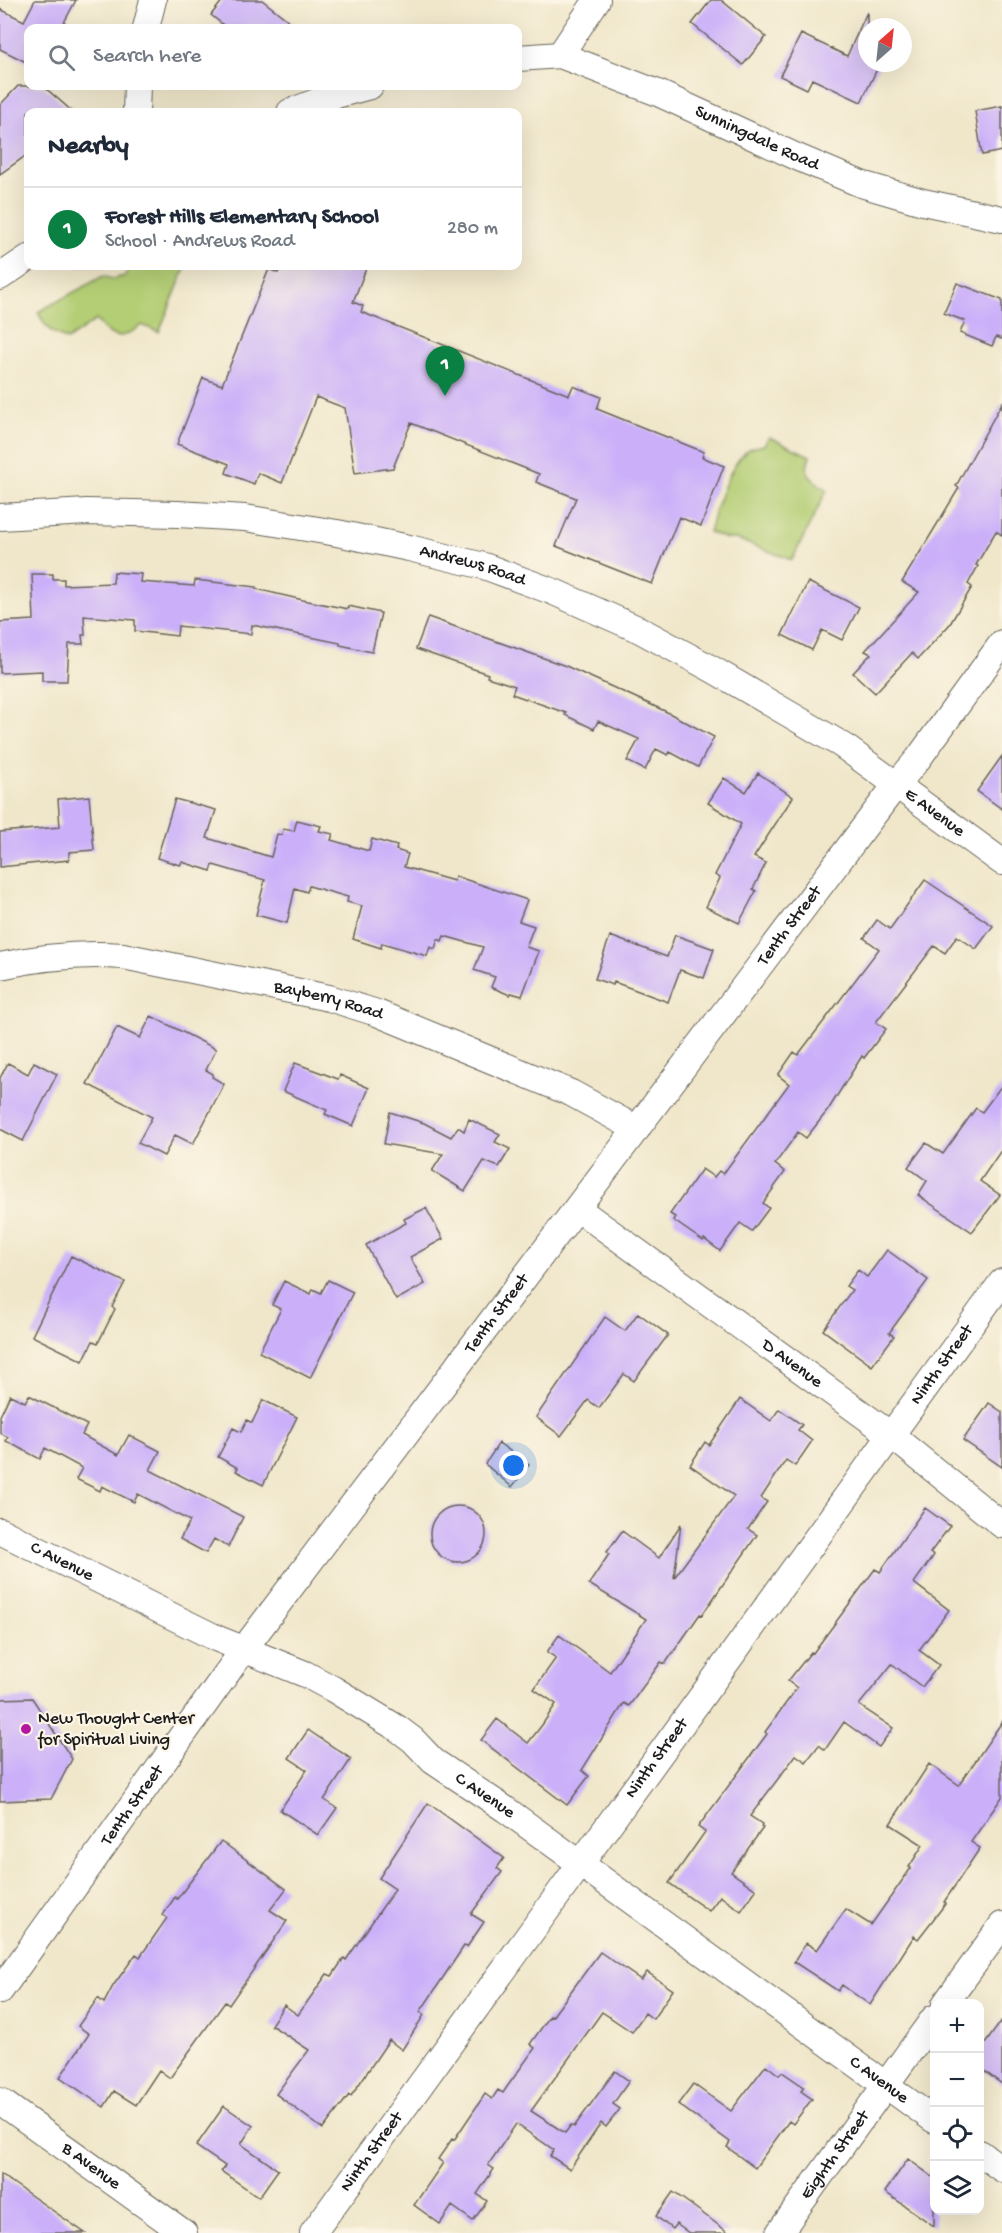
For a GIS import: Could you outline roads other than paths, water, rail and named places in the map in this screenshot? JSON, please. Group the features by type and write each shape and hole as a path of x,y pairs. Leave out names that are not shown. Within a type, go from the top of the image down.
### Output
{"street":[{"path":"147,24 153,0"},
{"path":"560,55 597,0"},
{"name":"Sunningdale Road","path":"522,58 560,55 658,93 861,184 923,202 1002,219"},
{"path":"135,108 138,90"},
{"path":"300,108 355,90"},
{"path":"0,277 24,261"},
{"name":"Andrews Road","path":"0,517 87,512 245,518 368,539 484,566 554,592 640,630 702,663 842,745 896,785"},
{"name":"Tenth Street","path":"0,1991 244,1649 896,785 918,759 1002,643"},
{"name":"E Avenue","path":"896,785 1002,862"},
{"name":"Bayberry Road","path":"0,966 47,958 96,954 114,955 329,998 377,1013 442,1038 561,1089 637,1129"},
{"name":"D Avenue","path":"578,1209 891,1436 1002,1525"},
{"name":"Ninth Street","path":"313,2233 1002,1282"},
{"name":"C Avenue","path":"0,1531 218,1639 305,1674 380,1716 413,1740 434,1761 930,2117"},
{"path":"949,1999 1002,1925"},
{"name":"Eighth Street","path":"779,2233 930,2024"},
{"name":"B Avenue","path":"0,2101 184,2233"},
{"path":"984,2156 1002,2169"}],"place":[{"name":"Forest Hills Elementary School","path":"445,396"},
{"name":"New Thought Center for Spiritual Living","path":"26,1729"}]}
